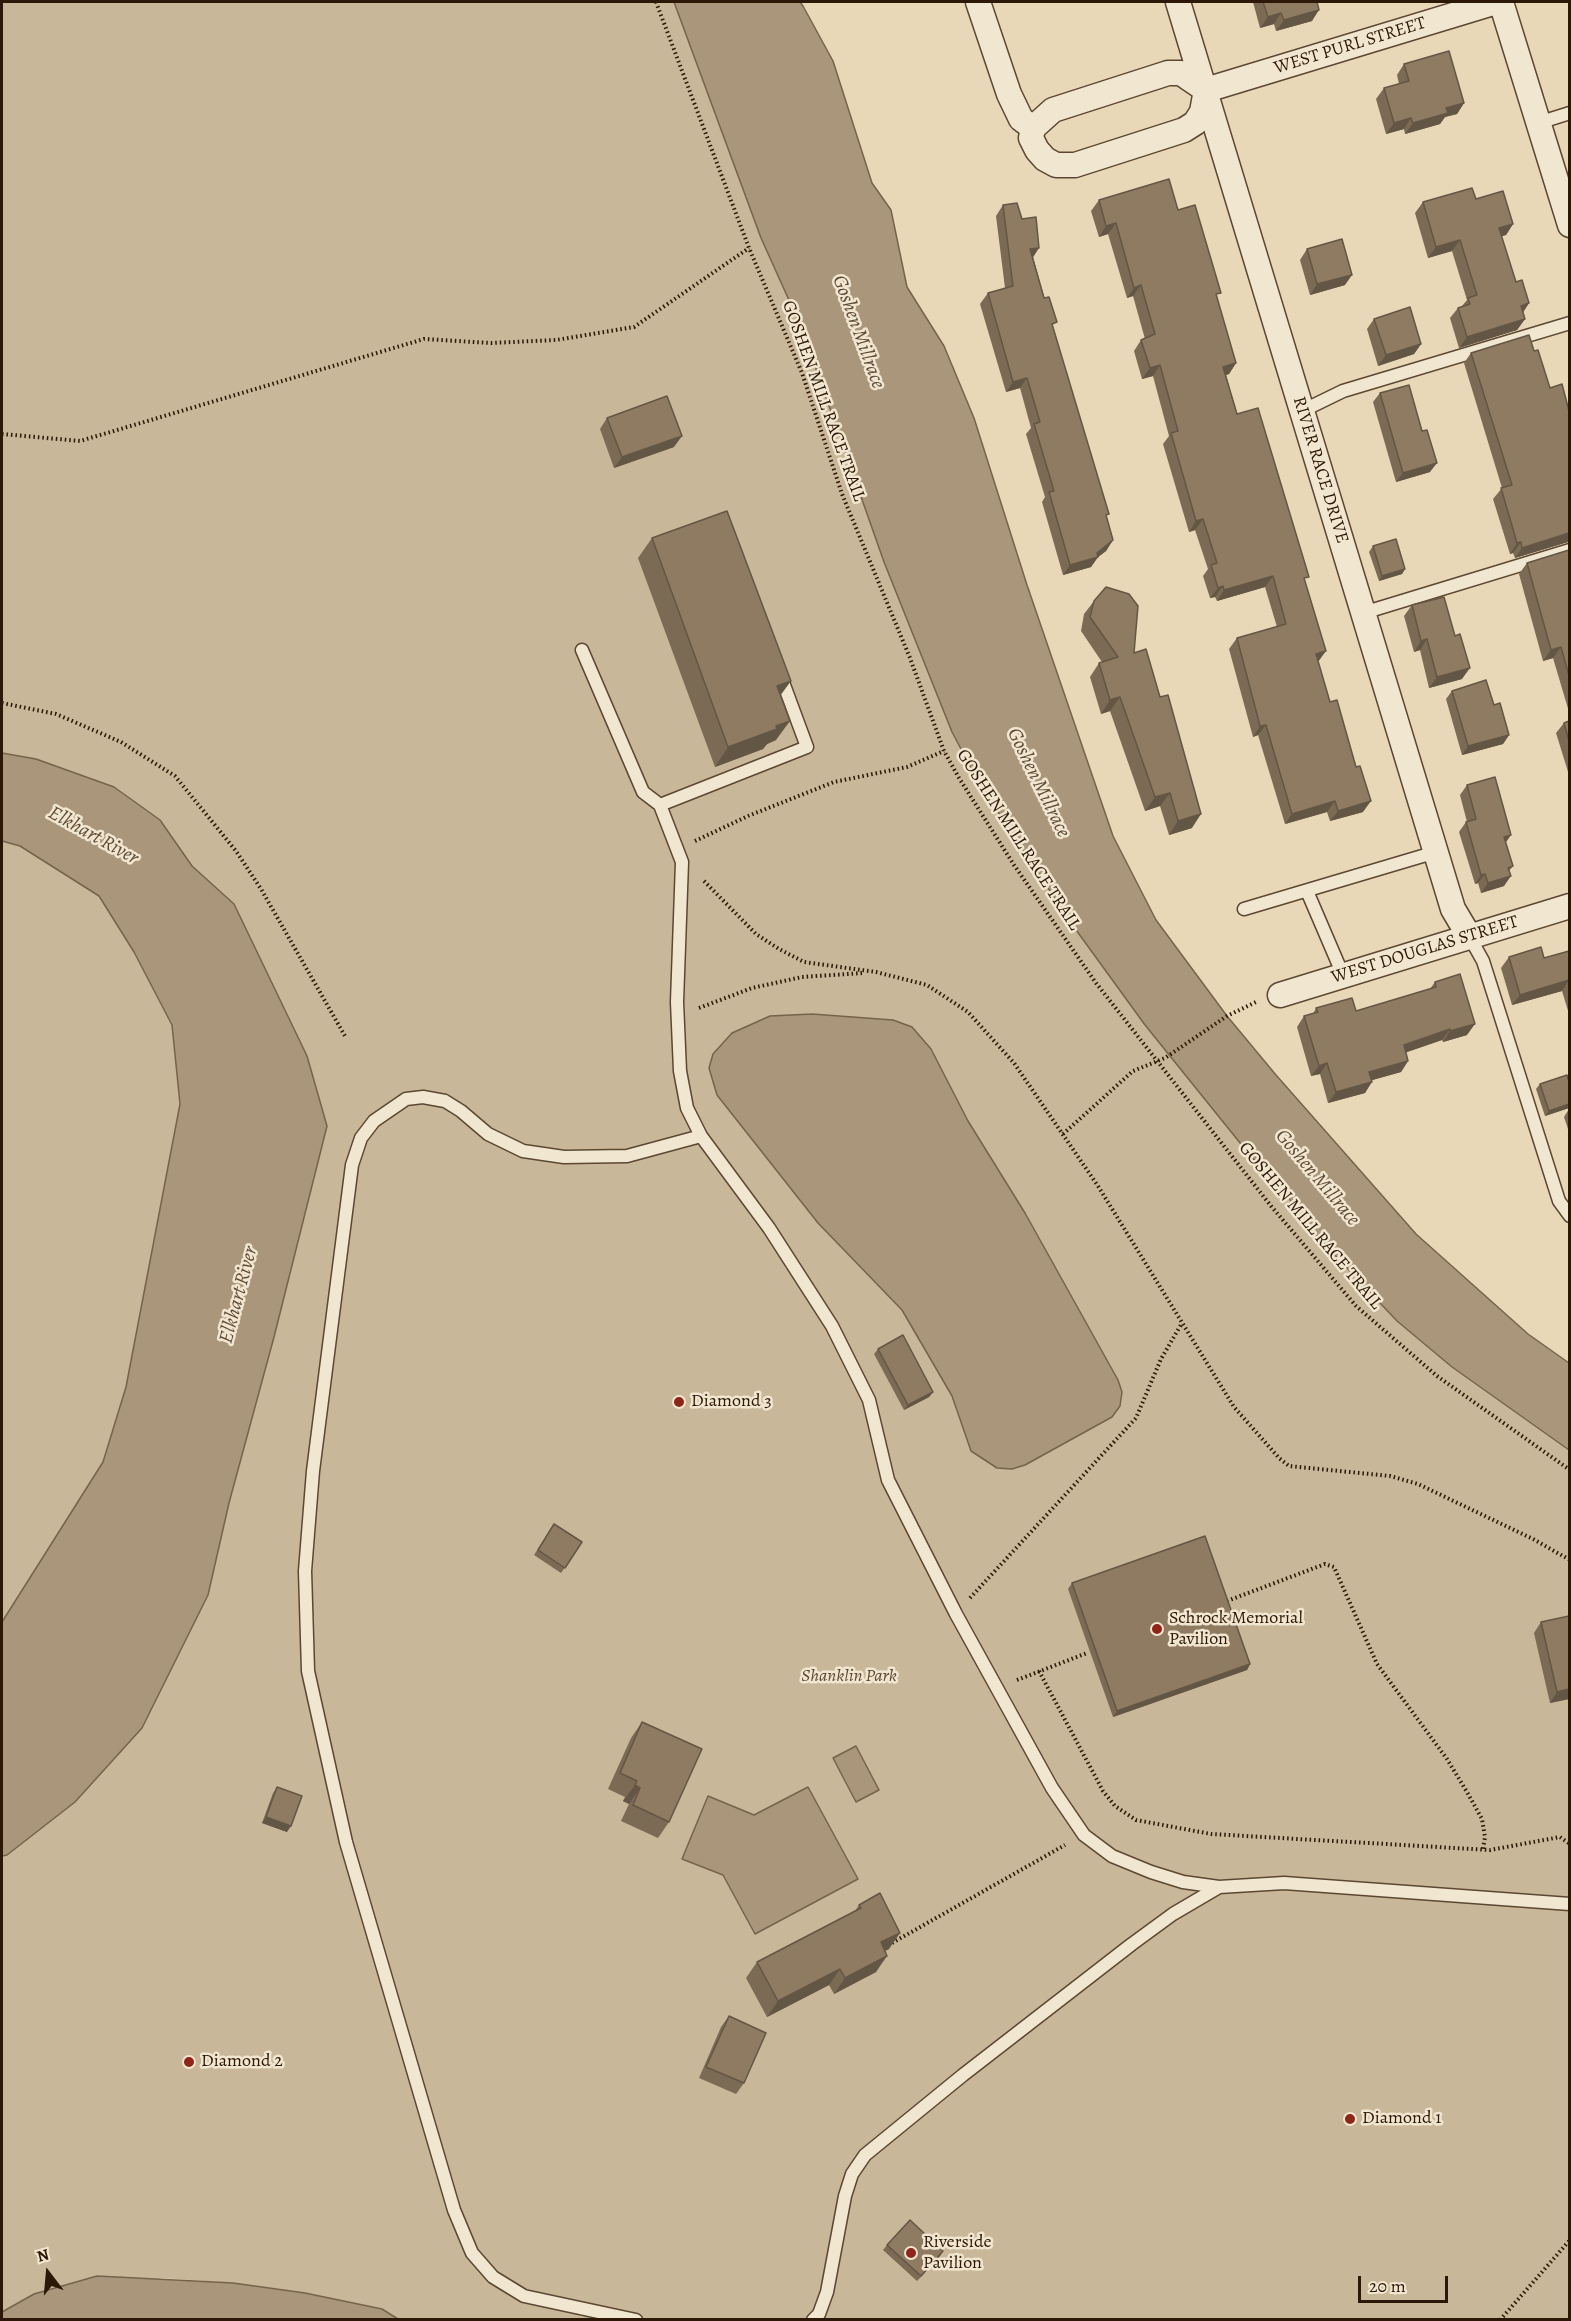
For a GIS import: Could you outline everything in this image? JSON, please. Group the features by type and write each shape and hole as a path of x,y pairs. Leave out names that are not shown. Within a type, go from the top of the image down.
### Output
{"street":[{"path":"978,2 1009,94 1021,119 1034,128"},
{"name":"RIVER RACE DRIVE","path":"1178,2 1453,909 1469,936"},
{"name":"WEST PURL STREET","path":"1206,90 1496,2"},
{"path":"1501,2 1569,225"},
{"path":"1168,73 1181,73 1206,90 1202,112 1195,123 1184,130 1075,165 1056,165 1045,159 1031,138 1034,128 1053,111 1168,73"},
{"name":"WEST DOUGLAS STREET","path":"1280,995 1569,906"}],"lane":[{"path":"1538,123 1569,113"},
{"path":"1302,411 1343,391 1569,323"},
{"path":"1363,613 1569,550"},
{"path":"582,650 643,792 660,805 679,849 682,862 683,897 679,949 678,1022 680,1071 687,1108 701,1136 769,1228 832,1326 868,1400 888,1480 956,1614 1052,1788 1084,1835 1112,1856 1183,1882 1219,1887 1284,1883 1569,1904"},
{"path":"660,805 807,747 774,657"},
{"path":"1244,909 1436,852"},
{"path":"1307,891 1343,975"},
{"path":"1469,936 1483,961 1559,1201 1569,1216"},
{"path":"636,2319 524,2296 493,2277 472,2253 454,2210 346,1842 308,1671 305,1571 313,1471 352,1165 361,1138 374,1121 406,1099 423,1097 445,1101 461,1111 488,1134 523,1151 564,1157 627,1156 701,1136"},
{"path":"813,2319 819,2314 827,2292 852,2174 865,2155 963,2075 1132,1944 1173,1914 1219,1887"}],"path":[{"name":"GOSHEN MILL RACE TRAIL","path":"656,2 749,248 802,373 842,494 910,658 944,751 1021,875 1096,983 1159,1060 1271,1206 1356,1306 1437,1376 1569,1470"},
{"path":"2,434 80,441 424,339 491,343 556,340 634,327 749,248"},
{"path":"2,703 56,714 121,742 175,776 236,851 261,889 345,1036"},
{"path":"944,751 907,767 834,782 748,816 679,849 730,910 756,934 779,949 804,962 876,972 927,985 968,1012 1014,1063 1063,1134 1234,1407 1279,1458 1289,1466 1390,1476 1418,1484 1533,1539 1569,1560"},
{"path":"678,1022 711,1002 752,988 802,977 876,972"},
{"path":"1063,1134 1133,1071 1165,1058 1236,1010"},
{"path":"956,1614 1136,1418 1161,1359 1182,1323"},
{"path":"1227,1601 1325,1564 1334,1567 1377,1664 1447,1759 1482,1820 1485,1837 1483,1849"},
{"path":"1087,1653 1039,1671 1103,1791 1115,1806 1136,1820 1211,1834 1483,1849 1560,1837 1569,1844"},
{"path":"892,1943 1084,1835"},
{"path":"1500,2319 1569,2240"}],"green space":[{"name":"Shanklin Park","path":"2,2 674,2 761,238 802,329 884,562 952,732 979,783 1071,923 1145,1025 1253,1159 1273,1170 1301,1219 1397,1321 1452,1367 1569,1450 1569,2319 398,2320 382,2309 305,2293 233,2283 163,2278 34,2294 2,2312 2,1856 7,1855 208,1595 229,1503 327,1126 307,1056 234,904 192,866 160,820 114,787 36,759 2,753"},
{"path":"2,841 20,846 99,896 134,952 172,1025 180,1104 126,1388 103,1462 2,1622"}],"water":[{"name":"Goshen Millrace","path":"674,2 800,2 803,6 833,61 872,183 891,210 907,287 944,346 974,418 1027,585 1113,836 1156,920 1227,1016 1416,1234 1528,1334 1569,1363 1569,1450 1452,1367 1397,1321 1301,1219 1273,1170 1253,1159 1145,1025 1071,923 979,783 952,732 884,562 802,329 761,238"},
{"name":"Elkhart River","path":"2,753 36,759 114,787 160,820 192,866 234,904 307,1056 327,1126 229,1503 208,1595 142,1728 75,1802 7,1855 2,1856 2,1622 103,1462 126,1387 180,1104 172,1025 134,952 99,896 20,846 2,841"},
{"path":"812,1014 893,1020 912,1027 931,1049 968,1121 1025,1213 1118,1380 1122,1392 1120,1406 1112,1417 1025,1465 1012,1469 997,1468 971,1451 952,1396 902,1310 818,1223 717,1095 709,1068 713,1054 732,1033 770,1016"},
{"path":"856,1746 879,1790 856,1802 833,1758"},
{"path":"808,1787 858,1879 755,1934 723,1875 682,1859 708,1796 754,1815"},
{"path":"97,2276 233,2283 305,2293 382,2309 398,2319 2,2319 2,2312 34,2294"}],"building":[{"path":"1263,2 1317,2 1319,10 1284,20 1281,13 1268,17"},
{"path":"1449,51 1464,103 1446,108 1448,113 1413,123 1411,118 1394,123 1384,88 1409,81 1404,64"},
{"path":"1169,179 1178,210 1195,205 1221,293 1216,294 1236,363 1223,367 1237,414 1258,408 1309,577 1304,578 1326,651 1316,654 1330,702 1337,700 1356,767 1360,766 1371,801 1338,811 1335,801 1292,814 1266,725 1260,726 1237,638 1286,624 1273,576 1224,590 1223,586 1218,588 1211,565 1217,563 1203,519 1196,521 1171,433 1178,431 1160,365 1150,368 1141,340 1155,334 1141,285 1134,288 1116,223 1106,226 1099,200"},
{"path":"1472,188 1476,199 1503,191 1513,224 1499,228 1516,282 1522,280 1529,303 1521,306 1525,319 1467,337 1458,308 1470,304 1468,298 1477,295 1460,240 1436,247 1423,202"},
{"path":"1017,203 1022,219 1036,217 1039,248 1030,249 1044,298 1049,297 1057,322 1052,324 1109,514 1106,515 1113,540 1097,553 1098,557 1070,565 1049,492 1054,491 1034,424 1040,422 1027,378 1013,382 988,293 1013,286 1003,205"},
{"path":"1342,239 1352,275 1317,284 1307,249"},
{"path":"1410,307 1421,344 1386,355 1374,319"},
{"path":"1529,335 1534,351 1538,350 1550,388 1562,384 1569,411 1569,533 1522,548 1521,542 1517,543 1501,488 1512,485 1471,353"},
{"path":"1409,385 1422,431 1427,430 1437,463 1403,473 1380,393"},
{"path":"667,396 682,436 622,457 607,418"},
{"path":"727,511 791,681 777,686 790,721 776,726 777,729 728,747 652,538"},
{"path":"1396,539 1405,569 1382,576 1373,546"},
{"path":"1569,550 1569,676 1561,647 1551,650 1527,563"},
{"path":"1106,587 1129,594 1138,606 1134,653 1146,649 1160,697 1168,695 1201,814 1178,821 1170,793 1155,797 1120,697 1110,700 1099,663 1118,657 1090,617 1094,601"},
{"path":"1444,597 1455,636 1460,634 1470,668 1437,677 1427,639 1421,641 1412,605"},
{"path":"1486,680 1494,705 1500,703 1509,735 1468,746 1452,691"},
{"path":"1569,721 1569,741 1564,723"},
{"path":"1495,777 1511,835 1504,837 1513,866 1508,868 1511,876 1488,883 1485,874 1481,875 1466,822 1476,819 1467,785"},
{"path":"1541,947 1544,958 1569,951 1569,980 1520,995 1509,957"},
{"path":"1460,974 1475,1024 1450,1031 1450,1029 1404,1045 1408,1061 1369,1072 1372,1082 1336,1092 1327,1063 1319,1066 1304,1016 1318,1012 1316,1008 1352,998 1356,1011 1436,987 1435,982"},
{"path":"1567,1075 1569,1104 1549,1111 1540,1084"},
{"path":"903,1335 933,1392 908,1405 878,1349"},
{"path":"554,1524 582,1542 565,1568 538,1550"},
{"name":"Schrock Memorial Pavilion","path":"1205,1536 1250,1664 1117,1711 1072,1583"},
{"path":"1569,1616 1569,1689 1557,1692 1541,1622"},
{"path":"642,1722 702,1749 669,1822 633,1805 640,1788 635,1785 637,1781 620,1773"},
{"path":"277,1787 302,1796 291,1826 266,1817"},
{"path":"880,1893 900,1933 881,1942 887,1956 845,1978 840,1969 778,2001 757,1962 861,1908 859,1905"},
{"path":"729,2016 766,2033 744,2083 706,2067"},
{"name":"Riverside Pavilion","path":"910,2220 943,2251 921,2276 887,2245"}],"place":[{"name":"Diamond 3","path":"679,1402"},
{"name":"Schrock Memorial Pavilion","path":"1157,1629"},
{"name":"Diamond 2","path":"189,2062"},
{"name":"Diamond 1","path":"1350,2119"},
{"name":"Riverside Pavilion","path":"911,2253"}]}
